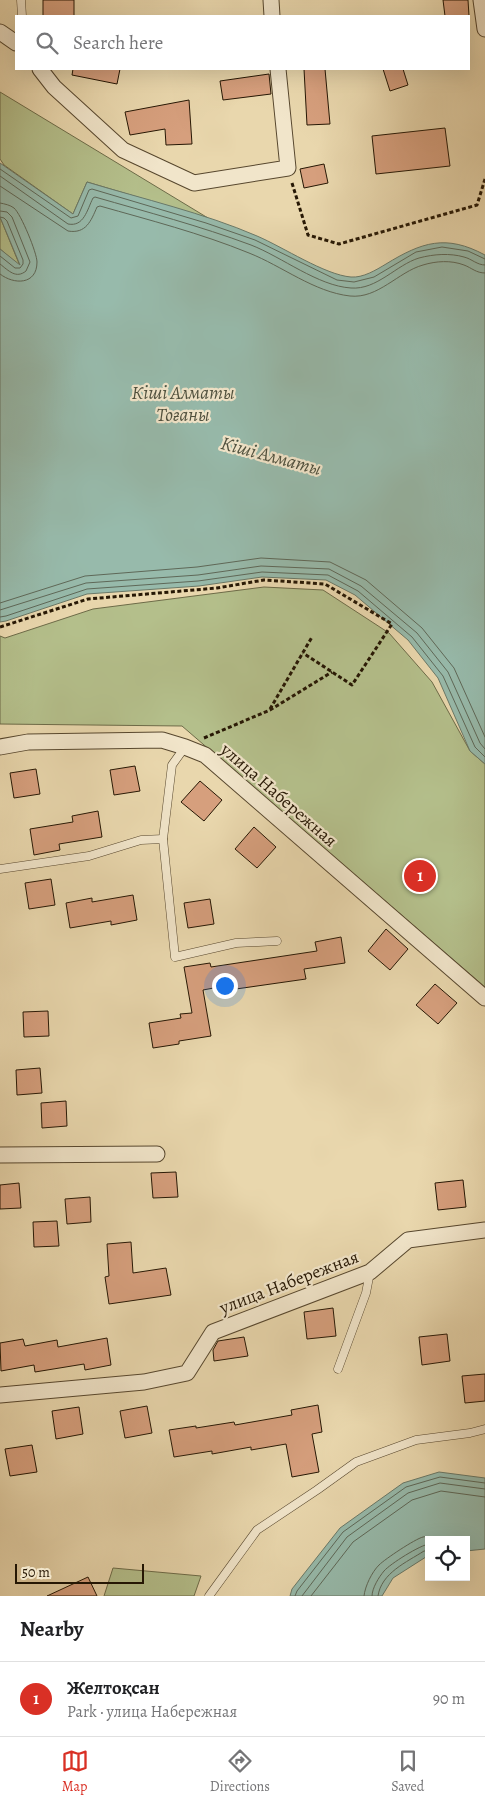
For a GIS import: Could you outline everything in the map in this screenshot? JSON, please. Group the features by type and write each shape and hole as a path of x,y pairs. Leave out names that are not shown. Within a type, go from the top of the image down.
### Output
{"street":[{"path":"271,0 272,15"},
{"path":"481,0 484,23"},
{"path":"0,32 15,42"},
{"path":"41,70 54,87 123,150 194,183 288,168 278,70"},
{"name":"улица Набережная","path":"0,747 28,742 162,740 205,755 485,998"},
{"path":"0,1155 157,1154"},
{"name":"улица Набережная","path":"0,1396 144,1382 187,1373 213,1332 370,1272 408,1240 485,1230"}],"lane":[{"path":"21,0 22,15"},
{"path":"185,747 172,765 163,839 175,957 236,943 277,941"},
{"path":"0,869 89,856 141,840 163,839"},
{"path":"338,1369 366,1293 370,1272"},
{"path":"209,1596 257,1530 356,1462 416,1440 470,1433 485,1429"}],"path":[{"path":"288,168 308,235 339,244 477,205 485,179"},
{"path":"0,627 88,599 217,588 264,580 325,584 392,624 352,685 303,653"},
{"path":"270,710 312,637"},
{"path":"185,747 270,710 332,672"}],"green space":[{"path":"0,92 208,218 87,182 73,214 4,165 0,159"},
{"path":"0,217 20,266 0,249"},
{"path":"264,587 323,590 389,633 432,682 470,751 485,764 485,987 182,726 0,724 0,636 5,638 93,609"},
{"path":"113,1568 201,1576 194,1596 104,1596"}],"water":[{"name":"Кіші Алматы Тоғаны","path":"0,163 73,214 87,182 195,213 237,228 317,266 351,277 365,275 411,250 434,243 458,244 485,255 485,764 470,751 438,678 408,640 355,595 326,580 262,577 199,586 87,594 0,622 0,249 20,265 0,217"},
{"path":"439,1472 485,1478 485,1549 470,1551 470,1536 425,1536 425,1558 393,1578 382,1596 290,1596 292,1589 340,1528 403,1483"}],"building":[{"path":"43,0 74,0 74,15 43,15"},
{"path":"443,0 468,0 469,15 445,15"},
{"path":"73,70 120,70 117,84 72,75"},
{"path":"304,70 325,70 330,124 307,125"},
{"path":"383,70 403,70 408,85 390,91"},
{"path":"269,74 271,94 223,100 220,81"},
{"path":"189,100 192,144 166,145 165,129 130,135 125,112"},
{"path":"445,128 450,166 376,174 372,136"},
{"path":"324,164 328,183 304,188 300,169"},
{"path":"135,766 140,791 114,795 110,770"},
{"path":"36,769 40,794 14,798 10,773"},
{"path":"200,781 222,800 204,821 181,802"},
{"path":"98,811 102,837 59,844 60,850 34,855 30,829 73,822 72,816"},
{"path":"254,827 276,847 257,868 235,849"},
{"path":"51,879 55,905 29,909 25,883"},
{"path":"133,895 137,920 111,925 111,921 70,928 66,903 92,898 92,902"},
{"path":"210,899 214,924 188,928 184,903"},
{"path":"386,929 408,949 390,970 368,951"},
{"path":"341,937 345,963 304,969 306,979 236,989 235,984 203,990 211,1036 179,1041 179,1044 153,1048 149,1023 181,1018 180,1014 192,1013 184,967 210,963 211,967 317,951 315,942"},
{"path":"435,984 457,1003 438,1024 416,1005"},
{"path":"48,1011 49,1036 24,1037 23,1012"},
{"path":"40,1068 42,1093 17,1095 16,1070"},
{"path":"66,1101 67,1126 42,1128 41,1103"},
{"path":"176,1172 178,1197 153,1198 151,1173"},
{"path":"463,1180 466,1207 438,1210 435,1183"},
{"path":"19,1183 21,1208 0,1209 0,1185"},
{"path":"90,1197 91,1222 67,1224 65,1199"},
{"path":"57,1221 59,1246 34,1247 33,1222"},
{"path":"131,1242 133,1273 166,1268 171,1295 109,1304 105,1277 109,1276 107,1244"},
{"path":"333,1308 336,1336 307,1339 304,1312"},
{"path":"447,1334 450,1361 422,1365 419,1337"},
{"path":"244,1337 248,1356 214,1361 213,1350 218,1341"},
{"path":"107,1338 111,1365 85,1370 84,1364 35,1372 34,1365 1,1371 0,1343 23,1339 25,1346 57,1340 58,1347"},
{"path":"485,1374 485,1401 465,1403 462,1376"},
{"path":"318,1405 322,1432 312,1434 319,1472 292,1477 286,1444 251,1450 251,1447 212,1454 212,1451 174,1457 169,1430 234,1422 235,1425 292,1415 291,1410"},
{"path":"147,1406 152,1433 125,1438 120,1411"},
{"path":"79,1407 83,1434 56,1439 52,1411"},
{"path":"32,1445 37,1472 10,1476 5,1449"},
{"path":"88,1577 97,1596 47,1596"}],"place":[{"name":"Желтоқсан","path":"420,876"}],"water label":[{"name":"Кіші Алматы","path":"271,456"}]}
